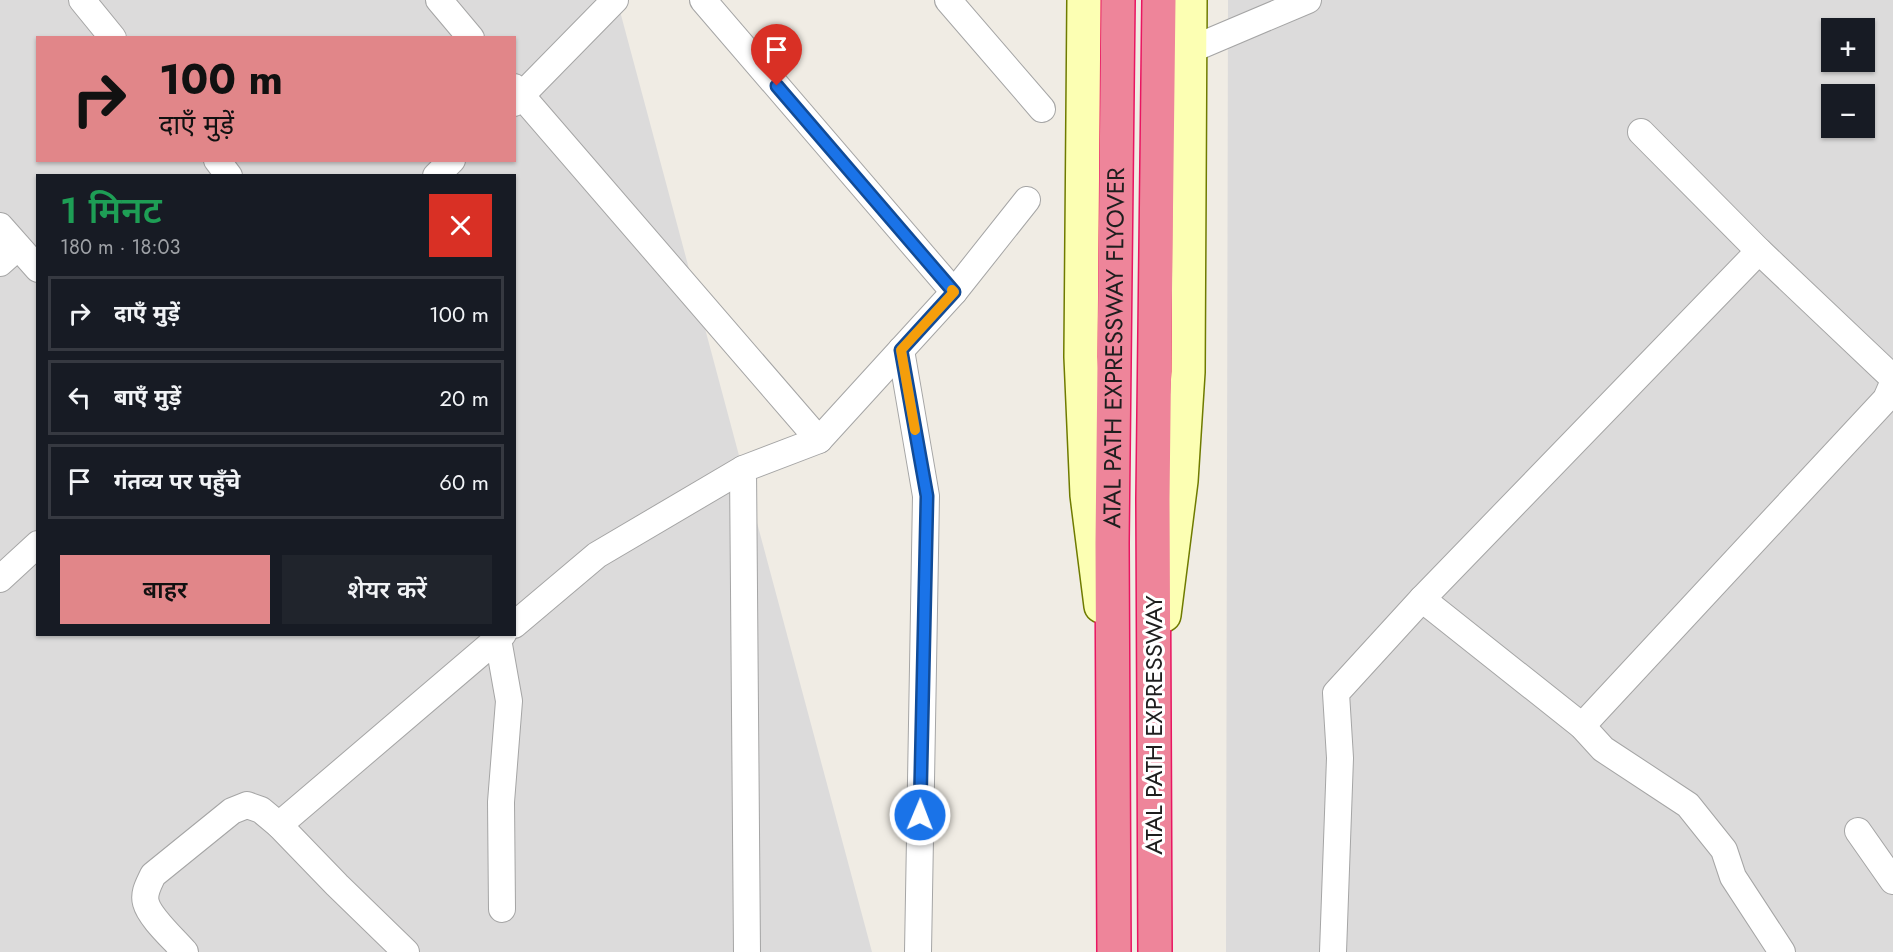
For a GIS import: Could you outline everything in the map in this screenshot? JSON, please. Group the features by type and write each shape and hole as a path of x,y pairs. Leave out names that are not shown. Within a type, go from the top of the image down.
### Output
{"highway":[{"name":"ATAL PATH EXPRESSWAY FLYOVER","path":"1112,694 1118,0"},
{"name":"ATAL PATH EXPRESSWAY FLYOVER","path":"1153,499 1159,0"},
{"name":"ATAL PATH EXPRESSWAY","path":"1153,499 1155,952"},
{"name":"ATAL PATH EXPRESSWAY","path":"1112,694 1114,952"}],"street":[{"path":"82,0 111,36"},
{"path":"439,0 469,36"},
{"path":"615,0 517,95 819,440"},
{"path":"703,0 954,292"},
{"path":"948,0 1042,109"},
{"path":"1084,0 1081,357 1087,495 1112,694"},
{"path":"1153,695 1181,481 1188,372 1190,0"},
{"path":"1190,50 1308,0"},
{"path":"1641,132 1759,251 1893,378"},
{"path":"438,174 450,162"},
{"path":"516,624 597,555 743,469 819,440 954,292 1027,200"},
{"path":"0,226 9,255 36,268"},
{"path":"1333,952 1340,758 1336,693 1422,599 1759,251"},
{"path":"901,350 927,496 918,952"},
{"path":"1582,726 1886,399 1893,383"},
{"path":"743,469 747,952"},
{"path":"0,579 36,546"},
{"path":"1422,599 1582,726 1603,749 1688,805 1724,850 1732,877 1782,952"},
{"path":"279,825 501,636"},
{"path":"502,909 501,802 509,701 505,636"},
{"path":"185,952 150,912 145,901 147,886 153,875 232,811 247,805 261,810 279,825 406,952"},
{"path":"1858,831 1893,881"}],"shaded area":[{"path":"0,0 617,0 872,952 0,952"},
{"path":"1228,0 1893,0 1893,952 1226,952"}],"slow traffic":[{"path":"915,430 901,350 954,292 952,290"}],"route":[{"path":"777,86 954,292 901,350 927,496 920,815"}]}
